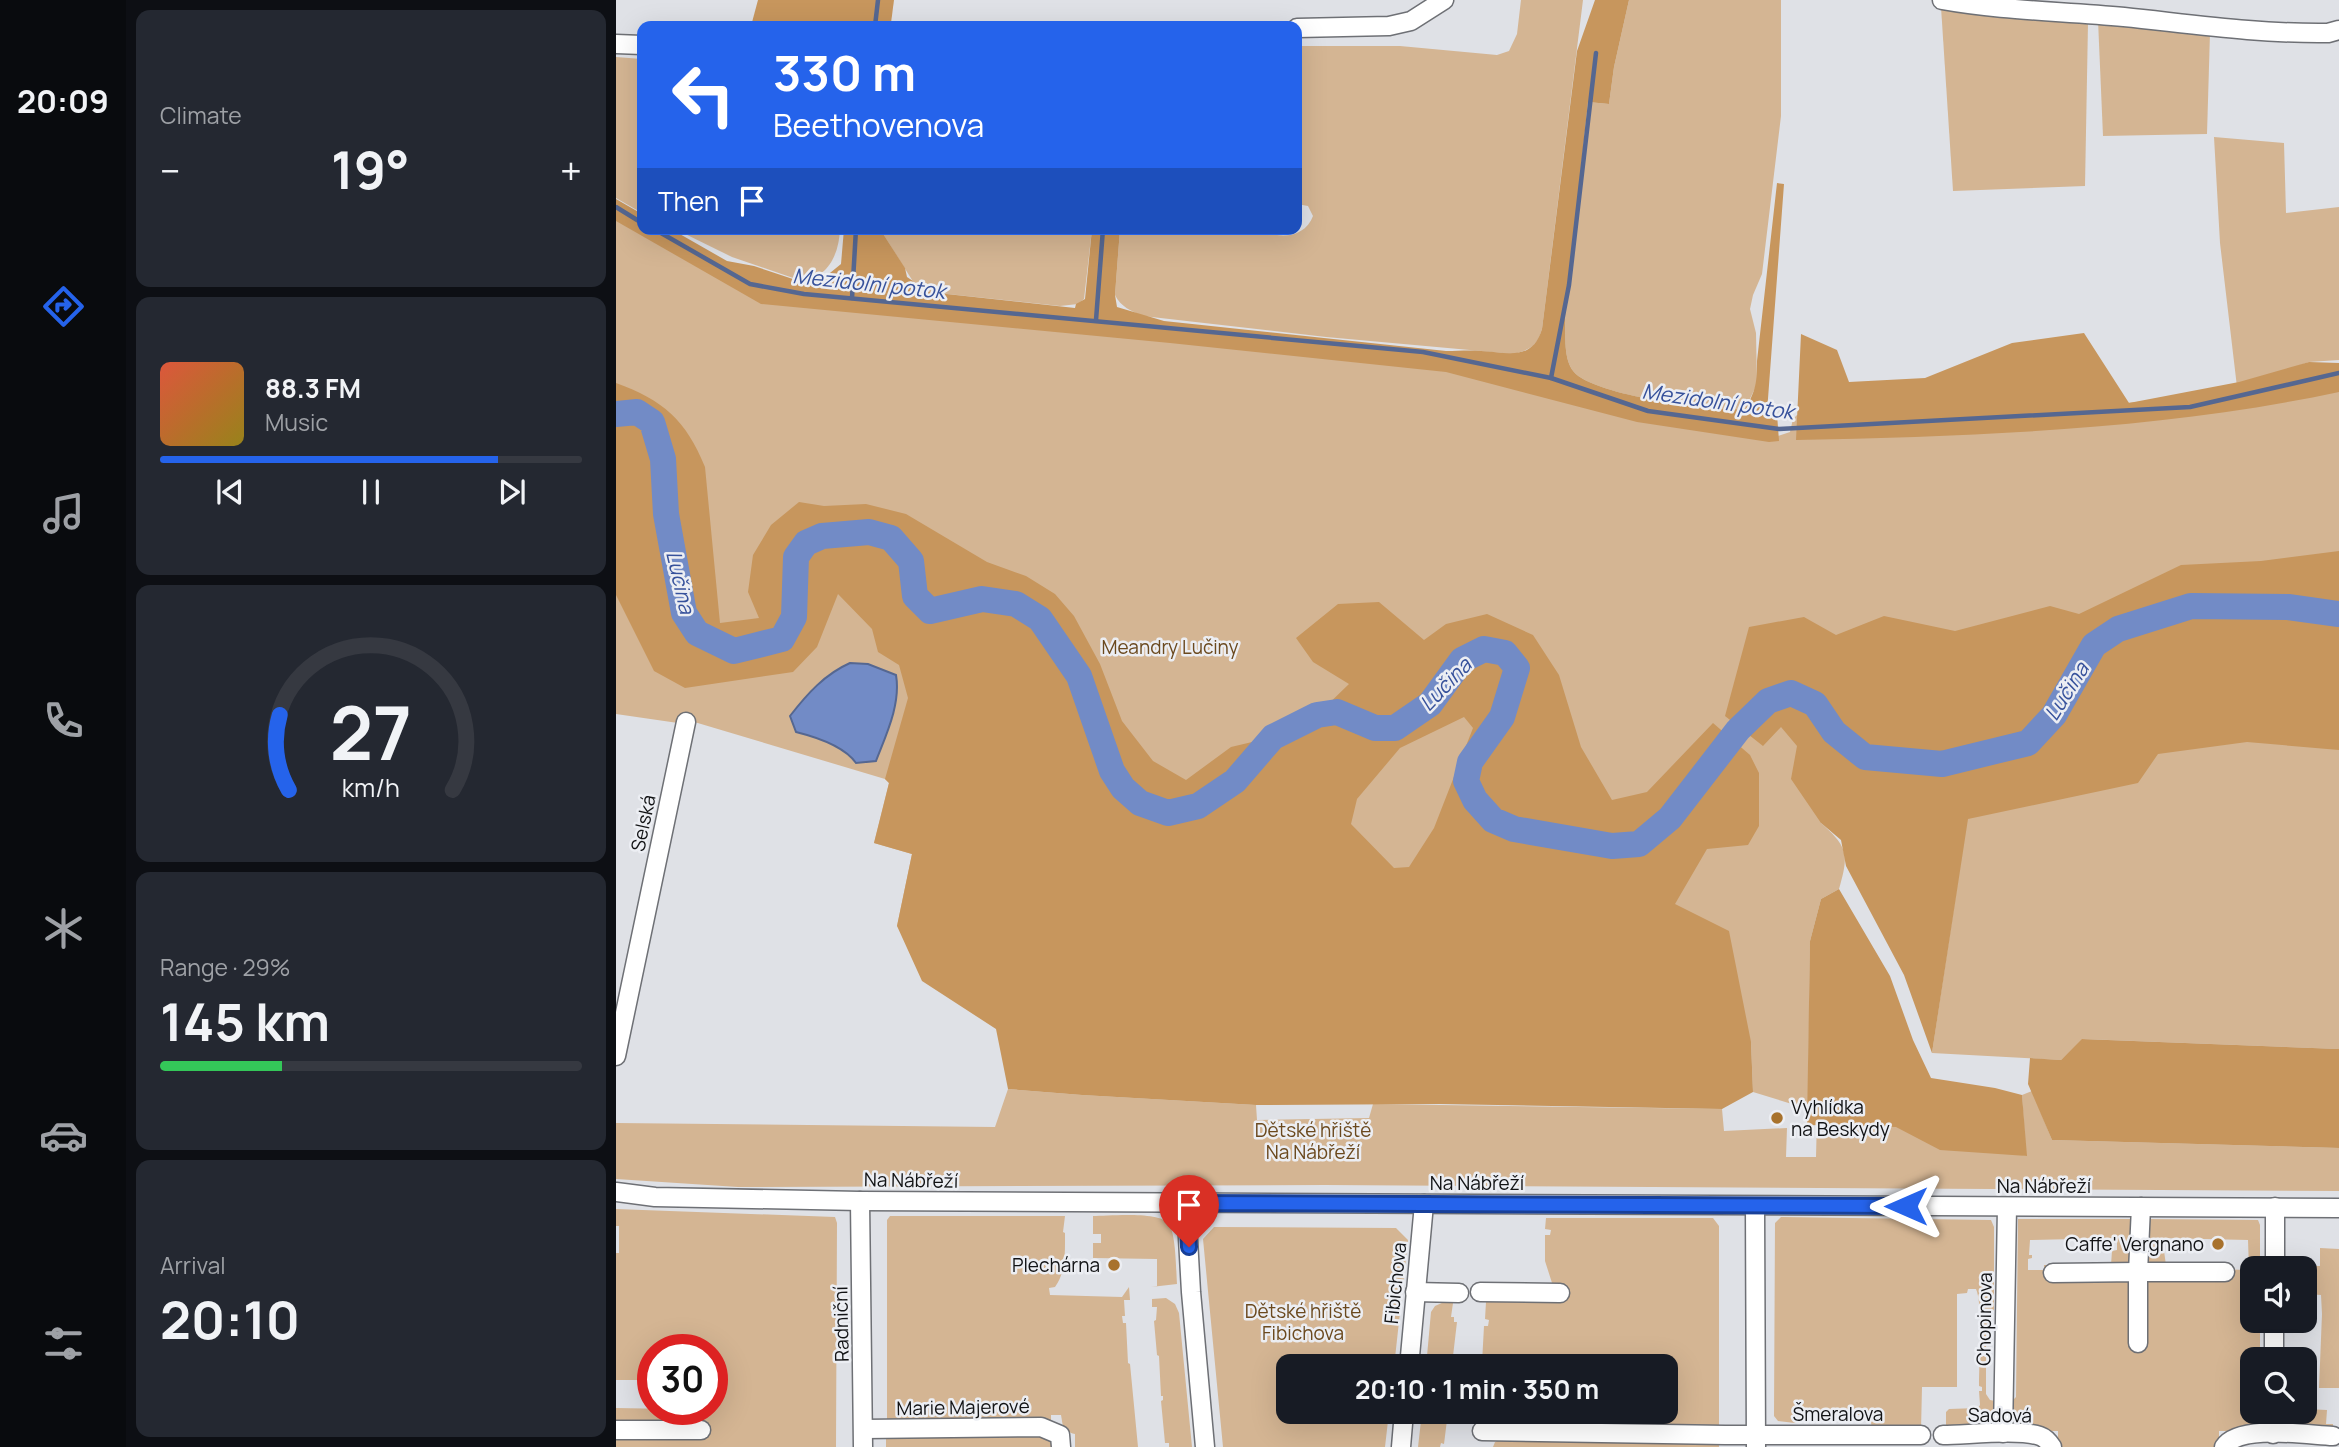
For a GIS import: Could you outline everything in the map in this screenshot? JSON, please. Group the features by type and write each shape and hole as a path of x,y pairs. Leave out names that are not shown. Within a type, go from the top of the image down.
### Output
{"street":[{"path":"1302,28 1389,26 1411,22 1444,0"},
{"path":"1942,0 1986,8 2122,17 2260,32 2318,33 2339,30"},
{"path":"616,44 637,45"},
{"name":"Selská","path":"616,1056 686,722"},
{"name":"Na Nábřeží","path":"616,1192 655,1196 860,1200 2339,1208"},
{"name":"Radniční","path":"860,1200 864,1438"},
{"path":"1186,1203 1205,1447"},
{"name":"Fibichova","path":"1410,1354 1424,1204"},
{"path":"1755,1206 1756,1441"},
{"name":"Chopinova","path":"2003,1433 2007,1206"},
{"path":"2138,1343 2141,1207"},
{"path":"2275,1208 2275,1256"},
{"path":"2053,1273 2225,1272"},
{"path":"1415,1292 1459,1293"},
{"path":"1480,1292 1560,1293"},
{"path":"1401,1447 1403,1424"},
{"path":"2273,1424 2273,1434"},
{"name":"Marie Majerové","path":"864,1438 1041,1427 1060,1441"},
{"path":"616,1430 701,1430"},
{"name":"Šmeralova","path":"1482,1431 1756,1441 1921,1435"},
{"path":"2224,1447 2229,1439 2243,1435 2273,1434 2327,1440"},
{"name":"Sadová","path":"1943,1435 2039,1435 2048,1440 2052,1447"}],"green space":[{"path":"1521,0 1583,0 1542,329 1532,346 1514,354 1326,337 1143,316 1117,299 1115,295 1120,235 1302,235 1302,230 1313,216 1308,206 1302,205 1302,46 1400,46 1497,55 1509,51 1517,34"},
{"path":"1629,0 1781,0 1781,116 1762,274 1750,309 1756,333 1757,384 1745,409 1682,405 1628,395 1586,380 1574,372 1568,361 1565,320 1588,102 1609,104"},
{"path":"1941,7 2088,23 2085,186 1953,191"},
{"path":"2098,20 2210,33 2207,134 2103,136"},
{"path":"616,57 637,59 637,210 616,198"},
{"path":"2214,137 2284,143 2286,213 2339,207 2339,360 2309,362 2237,387 2220,243"},
{"name":"Meandry Lučiny","path":"616,210 637,225 637,235 653,235 758,292 1445,361 1775,437 1790,432 1793,419 1797,415 1954,414 1973,417 2235,393 2339,373 2339,1049 2083,1039 2061,1060 1932,1053 1967,820 1821,823 1841,845 1845,859 1839,889 1821,899 1810,941 1808,1109 1753,1092 1751,1042 1045,1013 897,926 912,854 874,843 889,783 885,779 691,721 678,723 616,714"},
{"path":"687,235 839,235 830,264 818,276 809,279 799,280 732,257"},
{"path":"884,235 1091,235 1084,299 1078,304 1060,306 919,291"},
{"name":"Dětské hřiště Na Nábřeží","path":"1008,1089 1256,1105 1257,1120 1369,1118 1373,1104 1722,1109 1724,1131 1787,1128 1786,1157 1816,1157 1817,1118 1894,1120 2026,1156 2022,1095 2032,1091 2052,1140 2339,1148 2339,1191 1325,1185 738,1187 616,1179 616,1123 995,1127"},
{"path":"616,1209 835,1217 836,1447 616,1447 616,1435 677,1425 728,1425 728,1334 637,1334 637,1380 616,1380 616,1253 619,1253 619,1226 616,1226"},
{"path":"890,1216 1065,1216 1063,1268 1055,1287 1049,1288 1050,1295 1122,1297 1129,1287 1130,1300 1124,1300 1125,1316 1122,1316 1123,1323 1126,1323 1138,1447 1075,1447 1075,1434 1065,1430 1061,1415 1051,1415 1051,1424 887,1423 887,1220"},
{"path":"1093,1216 1156,1217 1169,1224 1174,1244 1177,1284 1151,1287 1157,1286 1157,1259 1093,1258 1093,1243 1101,1243 1101,1234 1093,1234"},
{"path":"1781,1217 1991,1220 1994,1227 1994,1309 1986,1328 1986,1394 1990,1400 2000,1402 1994,1425 1973,1430 1944,1426 1949,1409 1978,1408 1980,1405 1980,1320 1976,1289 1957,1294 1957,1387 1922,1387 1921,1430 1872,1430 1870,1415 1810,1415 1795,1423 1778,1421 1774,1416 1775,1223"},
{"path":"1546,1218 1713,1218 1719,1226 1719,1430 1633,1430 1629,1424 1678,1424 1678,1354 1482,1354 1484,1326 1488,1326 1489,1320 1485,1319 1486,1302 1480,1301 1481,1297 1553,1286 1545,1261 1545,1235 1550,1235 1551,1230 1545,1229"},
{"path":"2018,1219 2135,1219 2131,1261 2127,1265 2111,1265 2112,1251 2117,1250 2117,1238 2030,1240 2029,1255 2032,1255 2032,1258 2028,1259 2028,1270 2044,1270 2044,1265 2240,1270 2240,1333 2260,1333 2260,1347 2240,1347 2240,1424 2261,1424 2260,1426 2250,1431 2219,1431 2219,1447 2058,1447 2058,1431 2024,1430 2014,1424 2011,1419 2011,1402 2016,1397"},
{"path":"2143,1219 2258,1220 2260,1256 2249,1256 2248,1240 2161,1238 2161,1250 2164,1251 2166,1265 2146,1264"},
{"name":"Dětské hřiště Fibichova","path":"1214,1227 1396,1228 1408,1240 1395,1354 1276,1354 1276,1424 1388,1424 1385,1447 1223,1447 1203,1239"},
{"path":"2320,1248 2339,1249 2339,1388 2319,1388 2322,1314 2321,1295 2317,1295 2317,1266 2320,1266"},
{"path":"1166,1298 1175,1304 1179,1313 1192,1447 1169,1447 1169,1443 1165,1443 1161,1401 1163,1396 1154,1321 1157,1307 1152,1307 1152,1299"},
{"path":"1444,1302 1453,1303 1451,1317 1457,1322 1453,1354 1427,1354 1431,1312 1435,1306"},
{"path":"616,1408 637,1408 637,1424 616,1424"},
{"path":"2317,1410 2327,1410 2326,1424 2333,1424 2333,1431 2281,1426 2317,1424"},
{"path":"1421,1424 1446,1424 1444,1444 1441,1443 1440,1447 1418,1447"},
{"path":"886,1432 1032,1433 1050,1440 1055,1447 886,1447"},
{"path":"1501,1439 1719,1439 1719,1447 1493,1447 1495,1442"}],"shaded area":[{"path":"758,0 894,0 891,21 752,21"},
{"path":"1595,0 1629,0 1609,104 1588,102 1565,320 1570,367 1586,380 1629,395 1683,405 1745,409 1752,397 1756,381 1777,183 1784,184 1767,412 1777,414 1779,441 1769,442 1637,422 1446,372 761,304 640,235 682,235 727,261 754,266 814,286 841,264 843,235 884,235 905,268 907,277 919,291 1075,308 1076,304 1085,299 1091,235 1120,235 1115,295 1117,307 1164,321 1446,351 1518,353 1532,346 1542,329 1577,51"},
{"path":"616,199 637,211 637,233 616,221"},
{"path":"2084,333 2129,403 2239,382 2309,362 2339,363 2339,392 2272,405 2137,423 2001,433 1796,440 1801,334 1837,350 1849,382 1925,378 2012,343"},
{"path":"616,383 647,397 671,414 690,436 705,467 720,623 759,618 748,592 753,555 771,525 799,502 824,506 866,504 906,514 987,562 1026,576 1055,594 1074,616 1100,664 1122,721 1153,761 1186,780 1231,747 1273,737 1317,715 1349,684 1313,662 1296,638 1338,604 1379,602 1424,640 1446,624 1487,614 1533,635 1559,675 1581,747 1612,800 1647,792 1713,723 1750,755 1759,773 1759,826 1748,845 1707,849 1675,904 1729,931 1751,1042 1753,1092 1722,1109 1439,1104 1256,1105 1008,1089 996,1029 922,981 897,926 912,854 874,843 889,783 885,779 908,698 899,665 878,652 872,629 838,594 817,647 793,672 685,688 654,671 616,595","holes":["1464,717 1473,728 1434,828 1409,867 1394,868 1351,824 1357,799 1400,748"]},
{"path":"2339,551 2339,750 2247,742 2158,754 2138,783 1968,819 1932,1053 1904,975 1846,866 1841,840 1821,823 1791,779 1797,746 1781,727 1763,746 1725,716 1749,627 1804,617 1836,635 1884,616 1955,631 2050,606 2079,614 2181,565 2261,561"},
{"path":"1839,889 1890,976 1913,1040 1931,1078 2022,1095 2027,1156 1940,1150 1896,1127 1807,1125 1810,941 1821,899"},
{"path":"2082,1039 2339,1049 2339,1148 2052,1140 2028,1084 2030,1058 2061,1060"}],"water":[{"path":"850,663 868,664 896,675 895,708 876,761 856,763 837,747 796,732 790,716 817,685"}],"waterway":[{"path":"876,21 878,0"},
{"path":"1551,378 1569,285 1596,53"},
{"name":"Mezidolní potok","path":"616,207 637,220"},
{"name":"Mezidolní potok","path":"664,235 750,284 804,294 1423,352 1551,378 1648,411 1779,429 2190,407 2339,373"},
{"path":"852,298 856,235"},
{"name":"Mezidolní potok","path":"1096,320 1103,235"},
{"name":"Lučina","path":"616,414 637,412 652,422 663,459 666,514 684,613 697,633 734,651 782,639 794,617 796,557 806,543 822,536 869,532 891,538 911,561 915,596 930,611 982,599 1016,604 1040,619 1079,676 1112,771 1123,788 1140,803 1168,813 1198,806 1235,781 1273,737 1317,715 1337,712 1375,728 1395,728 1430,704 1462,660 1484,649 1505,653 1517,668 1502,717 1470,762 1466,781 1475,800 1493,820 1514,829 1612,846 1639,844 1670,818 1738,730 1768,701 1791,693 1815,704 1834,732 1865,757 1942,764 2028,743 2054,715 2094,645 2118,629 2191,606 2288,607 2339,614"}],"place":[{"name":"Vyhlídka na Beskydy","path":"1777,1118"},
{"name":"Caffe' Vergnano","path":"2218,1244"},
{"name":"Plechárna","path":"1114,1265"}],"route":[{"path":"1189,1247 1186,1203 1906,1206"}]}
